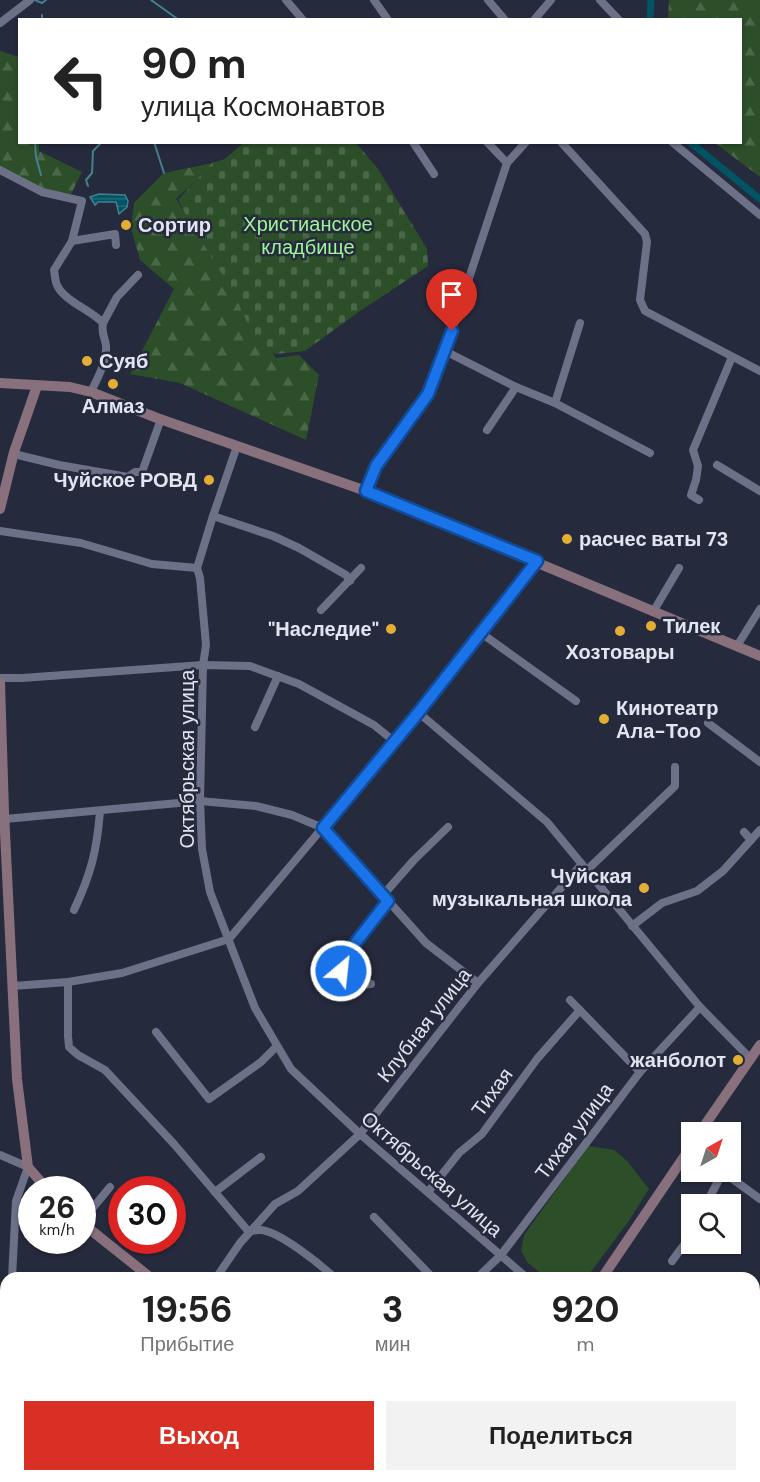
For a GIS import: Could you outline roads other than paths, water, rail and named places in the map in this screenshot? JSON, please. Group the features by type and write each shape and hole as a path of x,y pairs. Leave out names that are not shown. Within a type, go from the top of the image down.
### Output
{"street":[{"path":"0,23 30,0"},
{"path":"286,0 301,18"},
{"path":"374,0 387,18"},
{"path":"488,0 503,18"},
{"path":"536,18 551,0"},
{"path":"600,0 617,18"},
{"path":"414,144 434,174"},
{"path":"489,144 507,163"},
{"path":"366,491 376,466 428,394 445,351 507,163 524,144"},
{"path":"563,144 645,234 640,300 645,311 760,371"},
{"path":"674,144 760,215"},
{"path":"0,170 42,192 82,201 72,241 54,270 57,287 97,316 103,323"},
{"path":"72,241 115,234 116,245"},
{"path":"91,392 101,371 106,347 101,332 103,323 117,297 138,275"},
{"path":"555,403 580,323"},
{"path":"445,351 516,387 555,403 650,453"},
{"path":"699,500 691,495 698,466 693,450 732,357"},
{"path":"0,383 70,387 91,392 366,491 760,656"},
{"path":"0,509 14,454 38,386"},
{"path":"487,430 516,387"},
{"path":"14,454 59,465 128,477 135,472 142,472 161,419"},
{"name":"Октябрьская улица","path":"237,446 197,568 200,578 206,645 203,665 200,801 202,849 210,892 255,1008 291,1070 360,1134 520,1272"},
{"path":"717,465 760,490"},
{"path":"213,516 273,536 299,548 346,574 350,582"},
{"path":"0,531 81,543 152,564 197,568"},
{"path":"13,986 68,982 122,972 229,939 395,742 537,561"},
{"path":"321,610 361,568"},
{"path":"653,612 680,568"},
{"path":"737,646 760,609"},
{"path":"481,633 576,701"},
{"path":"0,678 203,665 250,666 299,684 349,710 374,725 395,742"},
{"path":"255,727 278,676"},
{"path":"0,683 3,814 17,1079 28,1167 16,1201 12,1272"},
{"path":"418,713 547,822 700,1007 750,1058"},
{"path":"708,723 760,762"},
{"name":"Клубная улица","path":"220,1272 249,1232 275,1204 298,1191 360,1134 478,983 584,868 675,786 675,767"},
{"path":"3,814 100,811 200,801 256,806 292,815 323,828 426,943 478,983"},
{"path":"74,910 92,867 98,843 100,811"},
{"path":"371,984 359,986 350,981 341,971 339,964 414,860 448,827"},
{"path":"632,926 662,903 697,891 723,871 760,830"},
{"path":"744,832 751,840"},
{"path":"68,982 69,1047 78,1055 105,1070 174,1144 249,1232 260,1229 275,1234 328,1272"},
{"path":"570,1000 640,1072"},
{"name":"Тихая улица","path":"483,1272 501,1255 640,1072 700,1007"},
{"name":"Тихая","path":"428,1192 459,1152 482,1134 537,1059 580,1010"},
{"path":"156,1032 209,1099 261,1062 276,1047"},
{"path":"707,1122 760,1045"},
{"path":"0,1155 28,1167 36,1176"},
{"path":"215,1192 261,1157"},
{"path":"607,1272 681,1162"},
{"path":"737,1182 760,1199"},
{"path":"96,1204 108,1190"},
{"path":"374,1217 427,1272"},
{"path":"96,1233 144,1272"},
{"path":"672,1261 681,1249"}],"water":[{"path":"99,194 125,195 128,201 127,207 119,214 116,202 98,202 95,205 90,197"}],"waterway":[{"path":"35,0 42,3 46,0"},
{"path":"151,0 176,18"},
{"path":"650,18 651,0"},
{"path":"35,144 41,175"},
{"path":"88,186 86,180 92,173 93,151 100,144"},
{"path":"155,144 164,173"},
{"path":"692,144 760,199"}],"place":[{"name":"Сортир","path":"126,225"},
{"name":"Суяб","path":"87,361"},
{"name":"Алмаз","path":"113,384"},
{"name":"Чуйское РОВД","path":"209,480"},
{"name":"расчес ваты 73","path":"567,539"},
{"name":"Тилек","path":"651,626"},
{"name":"\"Наследие\"","path":"391,629"},
{"name":"Хозтовары","path":"620,631"},
{"name":"Кинотеатр Ала-Тоо","path":"604,719"},
{"name":"Чуйская музыкальная школа","path":"644,888"},
{"name":"жанболот","path":"738,1060"}],"park label":[{"name":"Христианское кладбище","path":"308,236"}]}
